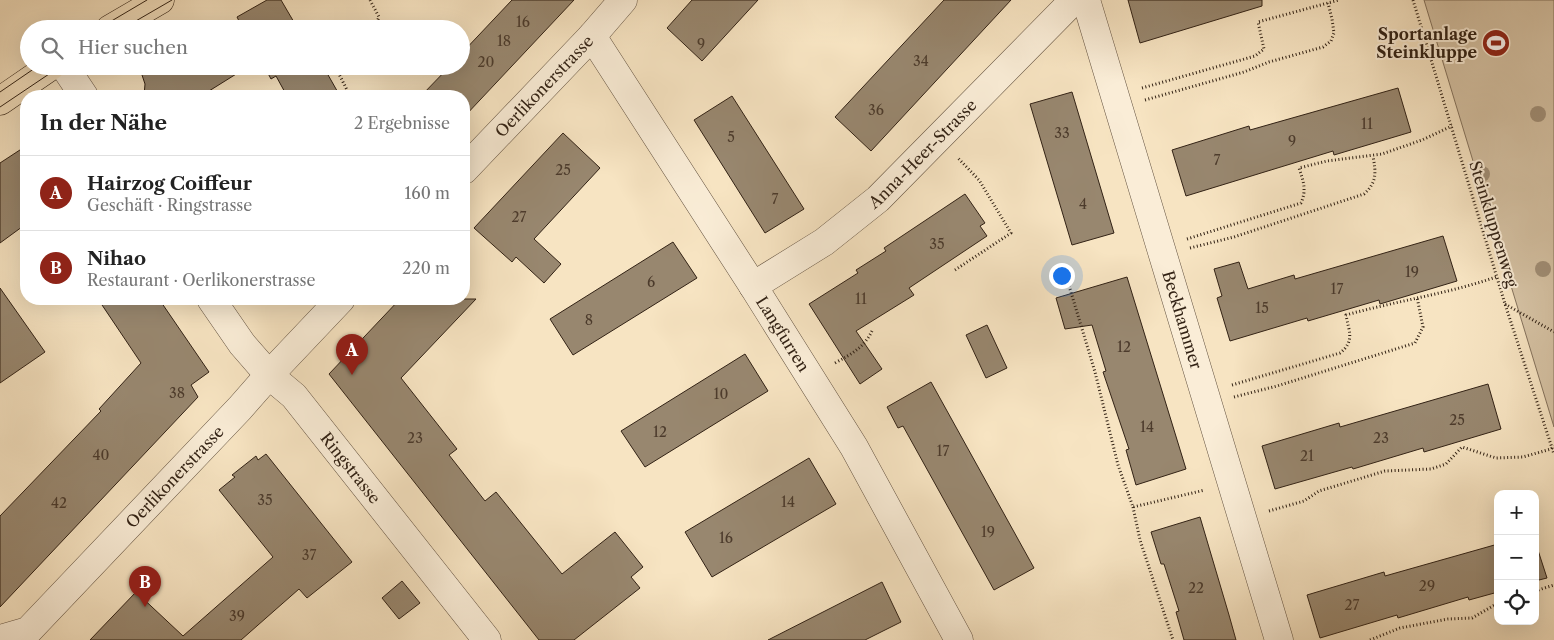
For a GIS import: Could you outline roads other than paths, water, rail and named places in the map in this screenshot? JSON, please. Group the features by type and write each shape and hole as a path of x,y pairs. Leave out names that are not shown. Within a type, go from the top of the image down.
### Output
{"main road":[{"path":"126,20 160,0"},
{"path":"0,101 38,75"}],"street":[{"name":"Oerlikonerstrasse","path":"470,164 592,36 623,0"},
{"name":"Anna-Heer-Strasse","path":"753,286 824,242 878,199 1074,0"},
{"name":"Beckhammer","path":"1086,0 1279,640"},
{"name":"Langfurren","path":"592,36 753,286 859,456 959,640"},
{"path":"70,75 80,90"},
{"name":"Ringstrasse","path":"215,305 242,344 269,375 294,396 487,640"},
{"name":"Oerlikonerstrasse","path":"0,639 28,632 335,305"}],"tram line":[{"path":"113,20 147,0"},
{"path":"138,20 172,0"},
{"path":"0,92 25,75"},
{"path":"25,90 48,75"},
{"path":"0,107 20,94"}],"place":[{"name":"Sportanlage Steinkluppe","path":"1496,43"},
{"name":"Hairzog Coiffeur","path":"352,375"},
{"name":"Nihao","path":"145,607"}]}
